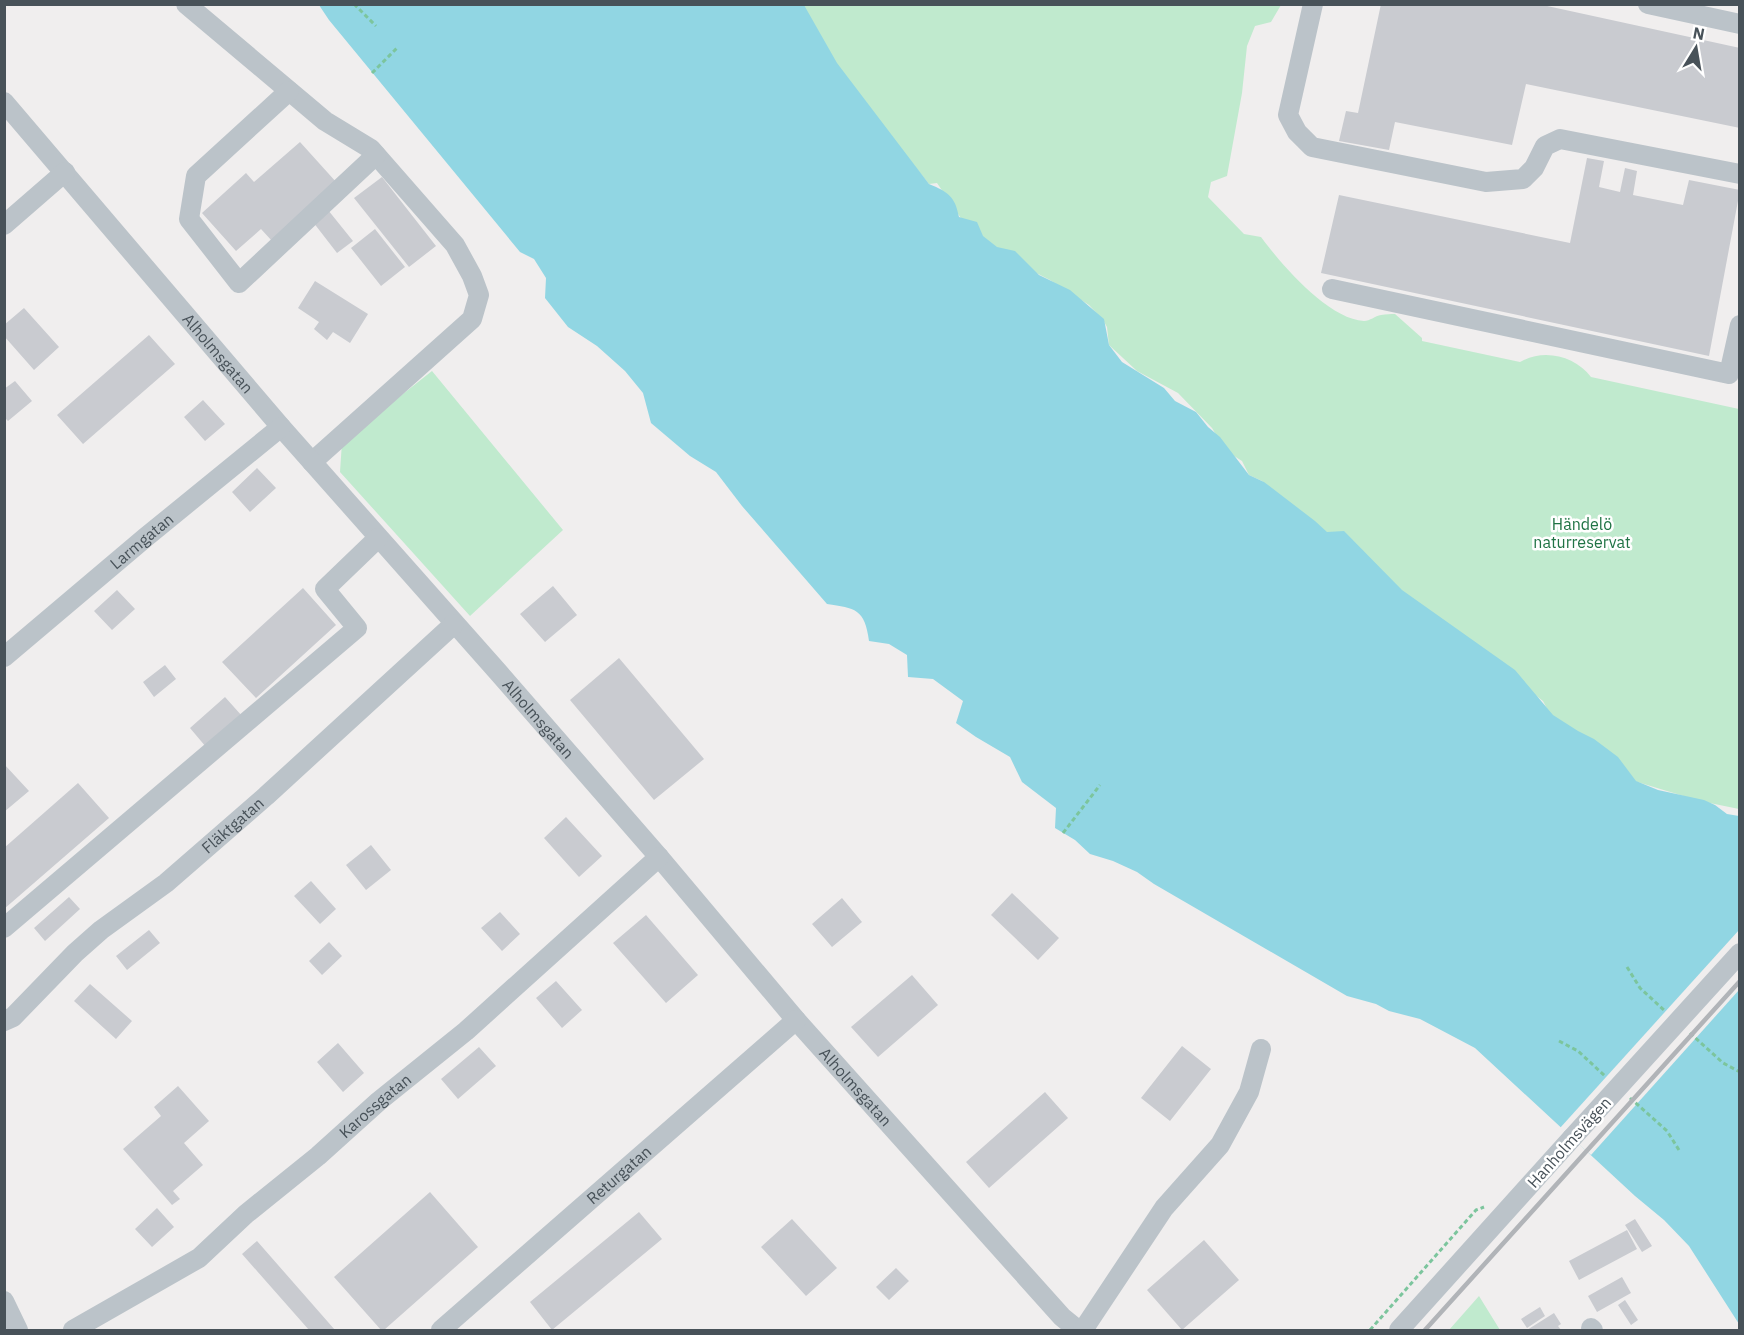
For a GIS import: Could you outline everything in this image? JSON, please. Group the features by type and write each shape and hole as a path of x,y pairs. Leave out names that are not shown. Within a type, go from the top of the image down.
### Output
{"street":[{"path":"186,4 325,121 371,149 456,245 472,276 478,295 472,319 312,462"},
{"path":"1313,4 1288,115 1297,132 1312,147 1486,182 1523,179 1534,168 1545,146 1560,139 1740,174"},
{"path":"1648,4 1740,24"},
{"path":"289,90 196,176 189,219 239,283 376,155"},
{"name":"Alholmsgatan","path":"4,102 281,427 659,857 796,1020 1054,1308 1078,1330"},
{"path":"4,225 65,172"},
{"path":"1332,288 1730,374 1740,325"},
{"name":"Larmgatan","path":"4,657 281,427"},
{"path":"4,928 357,628 325,589 378,538"},
{"name":"Fläktgatan","path":"4,1021 13,1017 75,953 101,930 166,883 266,796 454,624"},
{"name":"Karossgatan","path":"73,1330 199,1258 246,1214 318,1156 379,1101 466,1031 659,857"},
{"name":"Hanholmsvägen","path":"1399,1330 1740,953"},
{"name":"Returgatan","path":"441,1330 796,1020"},
{"path":"1083,1330 1164,1208 1220,1145 1249,1092 1262,1049"},
{"path":"4,1301 18,1330"}],"path":[{"path":"354,4 376,26"},
{"path":"372,73 397,48"},
{"path":"1063,833 1100,785"}],"green space":[{"name":"Händelö naturreservat","path":"794,5 1281,5 1271,22 1255,26 1247,46 1242,93 1227,176 1211,182 1208,197 1244,234 1261,237 1306,288 1321,301 1350,318 1364,321 1381,315 1395,314 1422,338 1422,341 1520,362 1539,355 1558,356 1577,364 1591,377 1739,409 1739,809 1700,801 1634,781 1552,718 1543,701 1330,537 1262,481 1249,475 1242,461 1231,454 1212,428 1178,393 1137,371 1109,345 1107,327 1089,305 1050,280 995,252 971,233 937,183 929,184 875,120"},
{"path":"432,371 563,530 470,616 340,472 342,442"},
{"path":"1479,1296 1500,1330 1449,1330"}],"water":[{"path":"319,5 804,5 837,63 929,184 946,192 953,199 959,217 977,222 983,236 997,247 1015,251 1039,275 1070,290 1104,319 1109,345 1122,362 1164,388 1175,401 1196,412 1220,437 1249,475 1264,482 1327,532 1344,531 1402,590 1515,670 1553,715 1594,739 1618,757 1636,781 1658,790 1704,800 1727,814 1739,816 1739,1324 1689,1246 1664,1220 1475,1048 1420,1019 1347,996 1137,872 1090,854 1075,840 1055,828 1056,808 1022,782 1010,757 956,723 963,701 933,679 908,677 907,655 889,644 869,641 865,622 857,612 827,604 742,506 716,472 690,456 651,423 643,393 625,371 597,346 568,327 545,298 546,278 534,259 520,252"}],"pier":[{"path":"1739,930 1739,990 1591,1155 1560,1128"}],"building":[{"path":"1381,4 1538,4 1740,48 1740,128 1526,84 1512,145 1395,122 1389,150 1339,141 1346,111 1358,113"},
{"path":"300,142 337,183 272,241 261,229 236,251 202,213 246,173 254,182"},
{"path":"1587,158 1604,161 1599,187 1620,192 1625,168 1637,171 1633,195 1683,205 1689,180 1740,190 1709,356 1321,273 1339,195 1570,243"},
{"path":"382,177 436,246 409,267 354,198"},
{"path":"328,210 353,241 337,253 313,222"},
{"path":"375,229 405,267 381,286 351,248"},
{"path":"315,281 368,314 350,343 333,332 327,340 314,329 319,322 298,308"},
{"path":"24,308 59,347 34,370 4,336 4,325"},
{"path":"149,335 175,364 83,444 57,415"},
{"path":"15,381 32,401 8,421 4,417 4,389"},
{"path":"203,400 225,424 205,441 184,417"},
{"path":"257,468 276,488 250,512 232,492"},
{"path":"553,586 577,615 545,642 520,614"},
{"path":"303,588 336,625 256,698 222,662"},
{"path":"117,590 135,609 112,630 94,611"},
{"path":"619,658 704,759 654,800 570,700"},
{"path":"165,665 176,679 154,697 143,682"},
{"path":"225,697 242,716 206,747 190,728"},
{"path":"4,764 29,791 4,812"},
{"path":"78,783 109,818 4,909 4,848"},
{"path":"566,817 602,856 579,877 544,838"},
{"path":"371,845 391,870 366,890 346,865"},
{"path":"311,881 336,909 320,924 294,896"},
{"path":"1012,893 1059,938 1038,960 991,915"},
{"path":"69,897 80,909 45,941 34,928"},
{"path":"842,898 862,922 832,947 812,924"},
{"path":"500,912 520,934 502,951 481,928"},
{"path":"646,915 698,975 666,1003 613,943"},
{"path":"149,930 160,943 127,970 116,956"},
{"path":"329,942 342,956 322,975 309,961"},
{"path":"912,975 938,1005 878,1057 851,1027"},
{"path":"556,981 582,1010 562,1028 536,998"},
{"path":"90,984 132,1021 116,1039 74,1001"},
{"path":"338,1043 364,1073 343,1092 317,1062"},
{"path":"1182,1046 1211,1069 1170,1121 1141,1098"},
{"path":"479,1047 496,1066 458,1099 441,1079"},
{"path":"178,1086 209,1121 184,1143 203,1165 173,1191 180,1199 172,1205 123,1149 161,1116 154,1107"},
{"path":"1045,1092 1068,1118 989,1188 966,1162"},
{"path":"430,1192 478,1247 384,1330 381,1330 334,1277"},
{"path":"157,1208 174,1227 152,1247 135,1229"},
{"path":"639,1212 662,1239 552,1330 530,1302"},
{"path":"792,1219 837,1268 806,1296 761,1247"},
{"path":"1635,1219 1652,1246 1642,1252 1625,1225"},
{"path":"1627,1230 1637,1249 1579,1280 1569,1261"},
{"path":"1204,1240 1239,1280 1182,1330 1147,1290"},
{"path":"257,1241 335,1330 309,1330 242,1254"},
{"path":"896,1268 909,1281 889,1300 876,1287"},
{"path":"1622,1277 1631,1293 1597,1312 1588,1296"},
{"path":"1625,1300 1638,1320 1631,1325 1618,1305"},
{"path":"1540,1307 1545,1316 1527,1328 1521,1319"},
{"path":"1554,1313 1561,1324 1558,1326 1561,1330 1527,1330"}],"railway":[{"path":"1425,1330 1740,981"}]}
